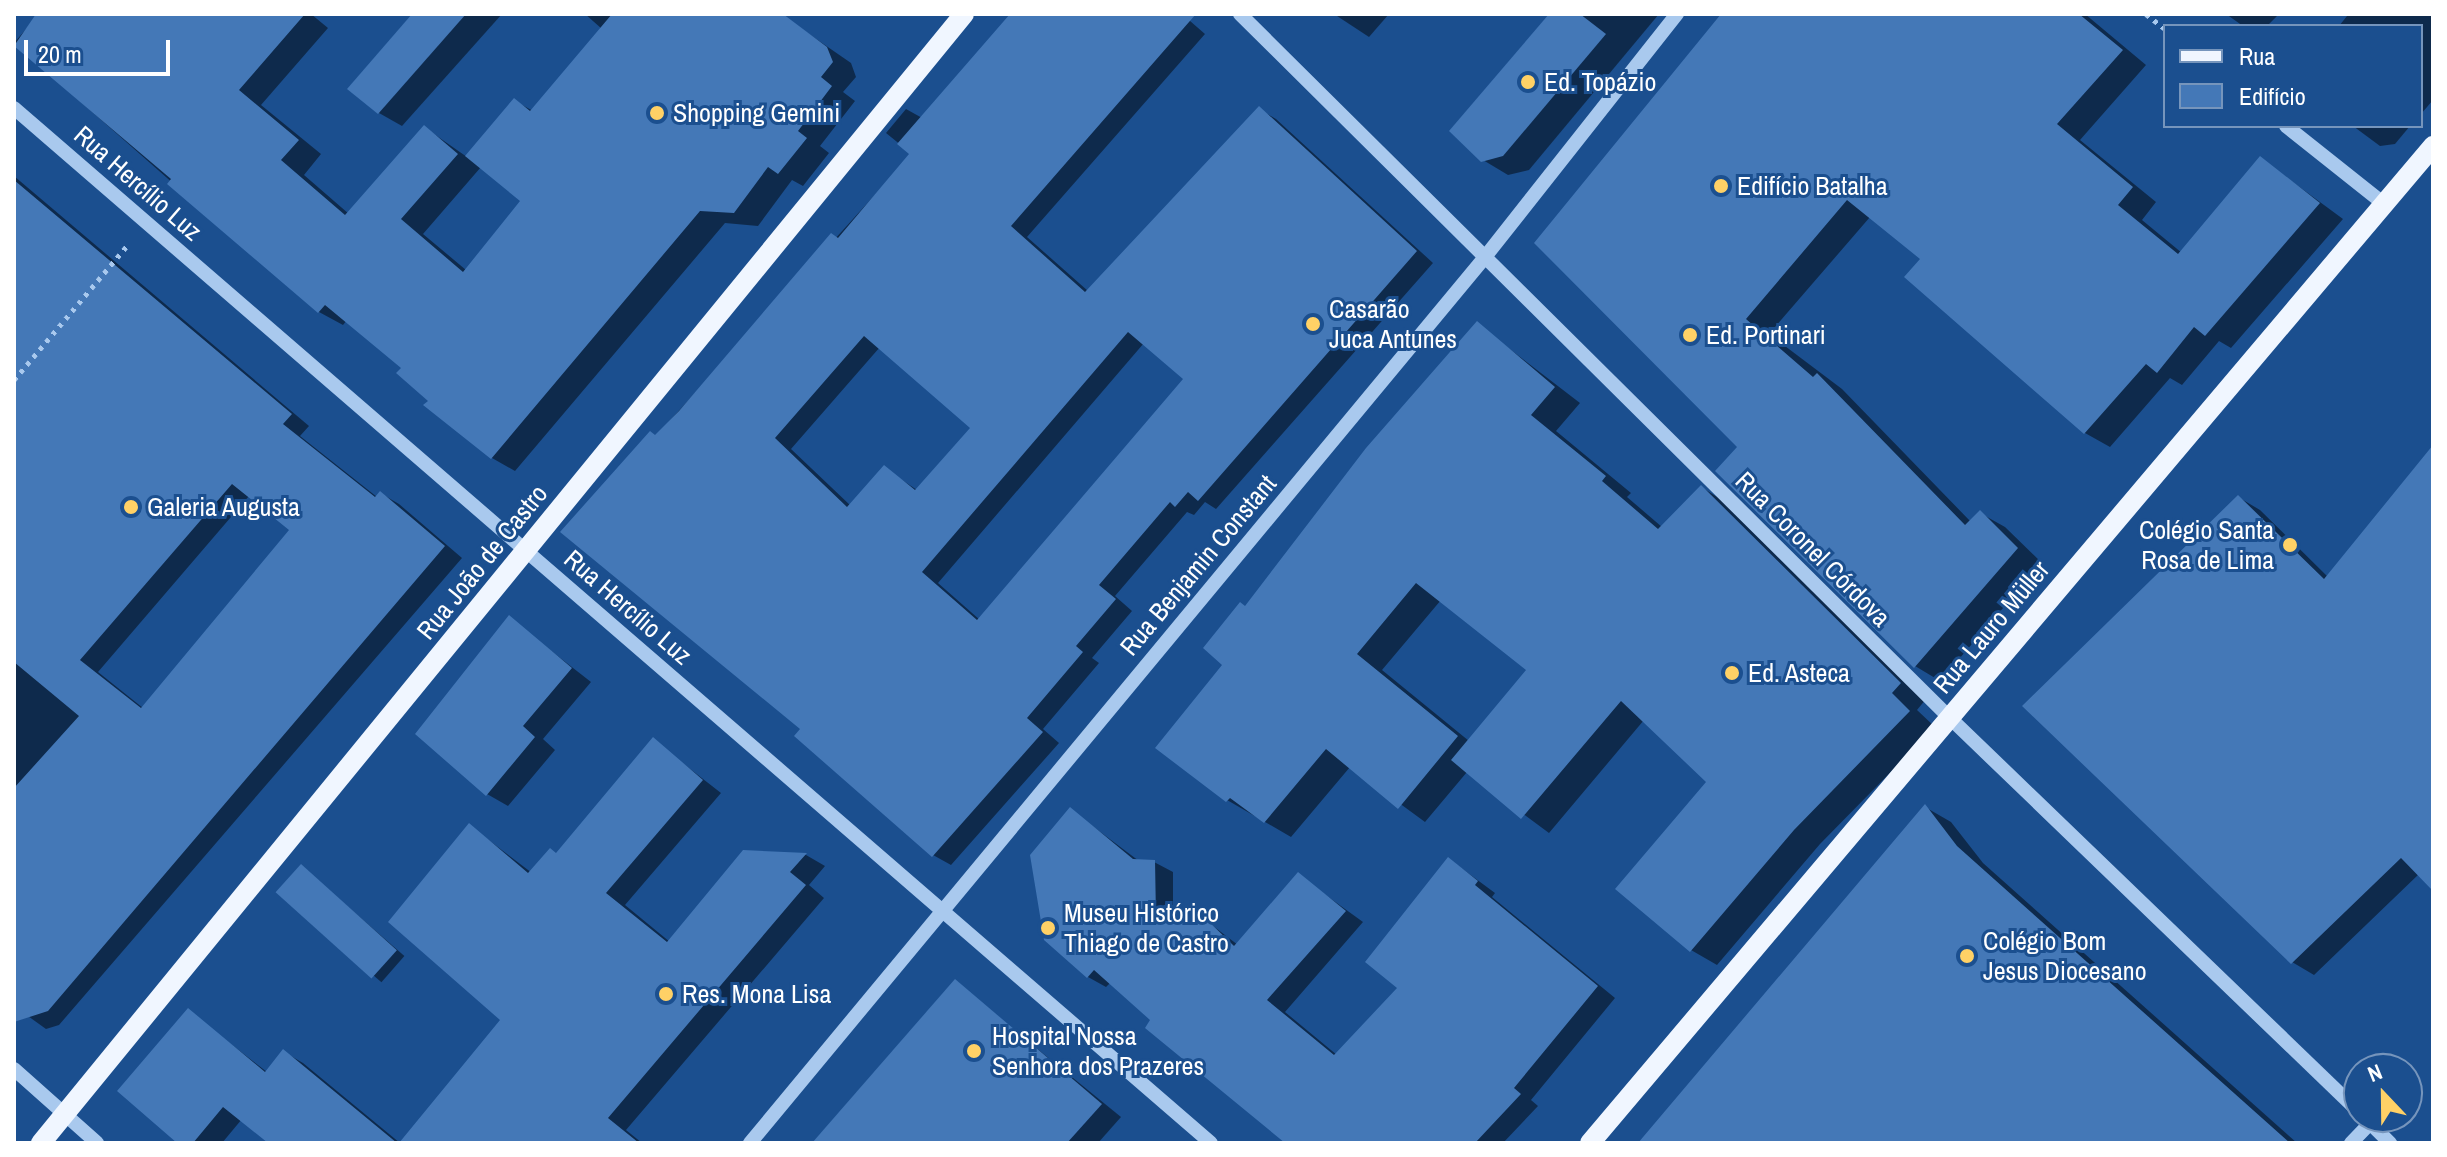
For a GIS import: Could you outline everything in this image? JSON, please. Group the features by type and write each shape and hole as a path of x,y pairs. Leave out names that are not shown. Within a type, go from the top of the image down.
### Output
{"main road":[{"name":"Rua João de Castro","path":"41,1143 964,14"},
{"name":"Rua Lauro Müller","path":"1590,1143 2433,146"}],"street":[{"name":"Rua Coronel Córdova","path":"1240,14 1949,717 2343,1098"},
{"name":"Rua Benjamin Constant","path":"750,1143 1485,257 1677,14"},
{"name":"Rua Hercílio Luz","path":"14,108 1211,1143"},
{"path":"2289,128 2384,204"},
{"path":"14,1069 97,1143"}],"path":[{"path":"2146,14 2163,27"},
{"path":"14,380 147,223"}],"building":[{"path":"36,14 305,14 239,90 299,140 281,160 345,215 424,125 458,154 401,219 463,272 520,201 465,156 514,98 530,111 612,14 783,14 827,47 833,62 821,77 832,86 798,131 807,138 778,174 768,167 734,213 700,211 491,459 423,405 428,401 396,373 401,368 325,305 318,313 167,184 171,179 14,46"},
{"path":"412,14 466,14 378,114 347,89"},
{"path":"1010,14 1196,14 1011,226 1085,292 1259,106 1417,251 1198,501 1188,492 1175,507 1170,502 1099,585 1116,599 1076,646 1083,652 1027,718 1043,732 932,857 794,736 800,729 560,532 650,431 655,435 679,411 831,233 838,238 909,154 897,144","holes":["1128,332 1183,379 977,620 922,572","864,336 970,428 915,490 884,465 847,507 775,438"]},
{"name":"Ed. Topázio","path":"1549,14 1580,14 1606,34 1503,156 1481,162 1449,131"},
{"path":"1721,14 2079,14 2123,50 2057,124 2133,187 2118,205 2178,254 2260,156 2320,203 2205,336 2194,327 2157,373 2146,364 2084,434 1904,277 1920,259 1847,200 1746,319 1813,377 1817,373 1965,525 1980,510 2018,548 1914,668 1715,471 1737,447 1534,243"},
{"path":"14,180 292,414 283,424 375,497 380,491 445,546 48,1011 14,1022 14,788 79,716 14,662","holes":["232,484 289,530 141,708 80,660"]},
{"path":"1477,321 1555,387 1531,415 1606,476 1602,481 1658,529 1701,485 1901,683 1892,693 1910,711 1794,830 1690,952 1615,889 1706,782 1621,701 1521,819 1451,760 1526,670 1416,583 1357,654 1458,736 1398,809 1326,749 1264,823 1230,798 1226,802 1155,748 1222,665 1203,648 1240,602 1245,606 1366,448"},
{"path":"2433,445 2433,891 2401,858 2291,964 2022,706 2238,495 2324,579"},
{"path":"509,615 572,668 523,726 535,737 486,796 415,734"},
{"path":"653,737 703,780 606,893 667,942 743,850 807,853 790,872 806,885 608,1118 639,1143 399,1143 500,1020 388,922 469,823 528,873 550,848 556,853"},
{"name":"Colégio Bom Jesus Diocesano","path":"1925,804 1957,846 2290,1143 1638,1143"},
{"path":"1070,807 1133,859 1155,860 1156,917 1201,914 1234,946 1298,872 1346,911 1267,1000 1334,1055 1397,988 1365,962 1448,857 1478,881 1475,885 1598,986 1514,1088 1521,1094 1475,1143 1285,1143 1145,1028 1150,1020 1094,970 1087,978 1044,940 1030,855"},
{"path":"301,864 397,950 371,979 276,892"},
{"name":"Hospital Nossa Senhora dos Prazeres","path":"955,979 1102,1104 1067,1143 812,1143"},
{"path":"188,1008 265,1072 283,1049 397,1143 268,1143 223,1107 193,1143 177,1143 117,1091"}],"place":[{"name":"Ed. Topázio","path":"1528,82"},
{"name":"Shopping Gemini","path":"657,113"},
{"name":"Edifício Batalha","path":"1721,186"},
{"name":"Casarão Juca Antunes","path":"1313,324"},
{"name":"Ed. Portinari","path":"1690,335"},
{"name":"Galeria Augusta","path":"131,507"},
{"name":"Colégio Santa Rosa de Lima","path":"2290,545"},
{"name":"Ed. Asteca","path":"1732,673"},
{"name":"Museu Histórico Thiago de Castro","path":"1048,928"},
{"name":"Colégio Bom Jesus Diocesano","path":"1967,956"},
{"name":"Res. Mona Lisa","path":"666,994"},
{"name":"Hospital Nossa Senhora dos Prazeres","path":"974,1051"}]}
